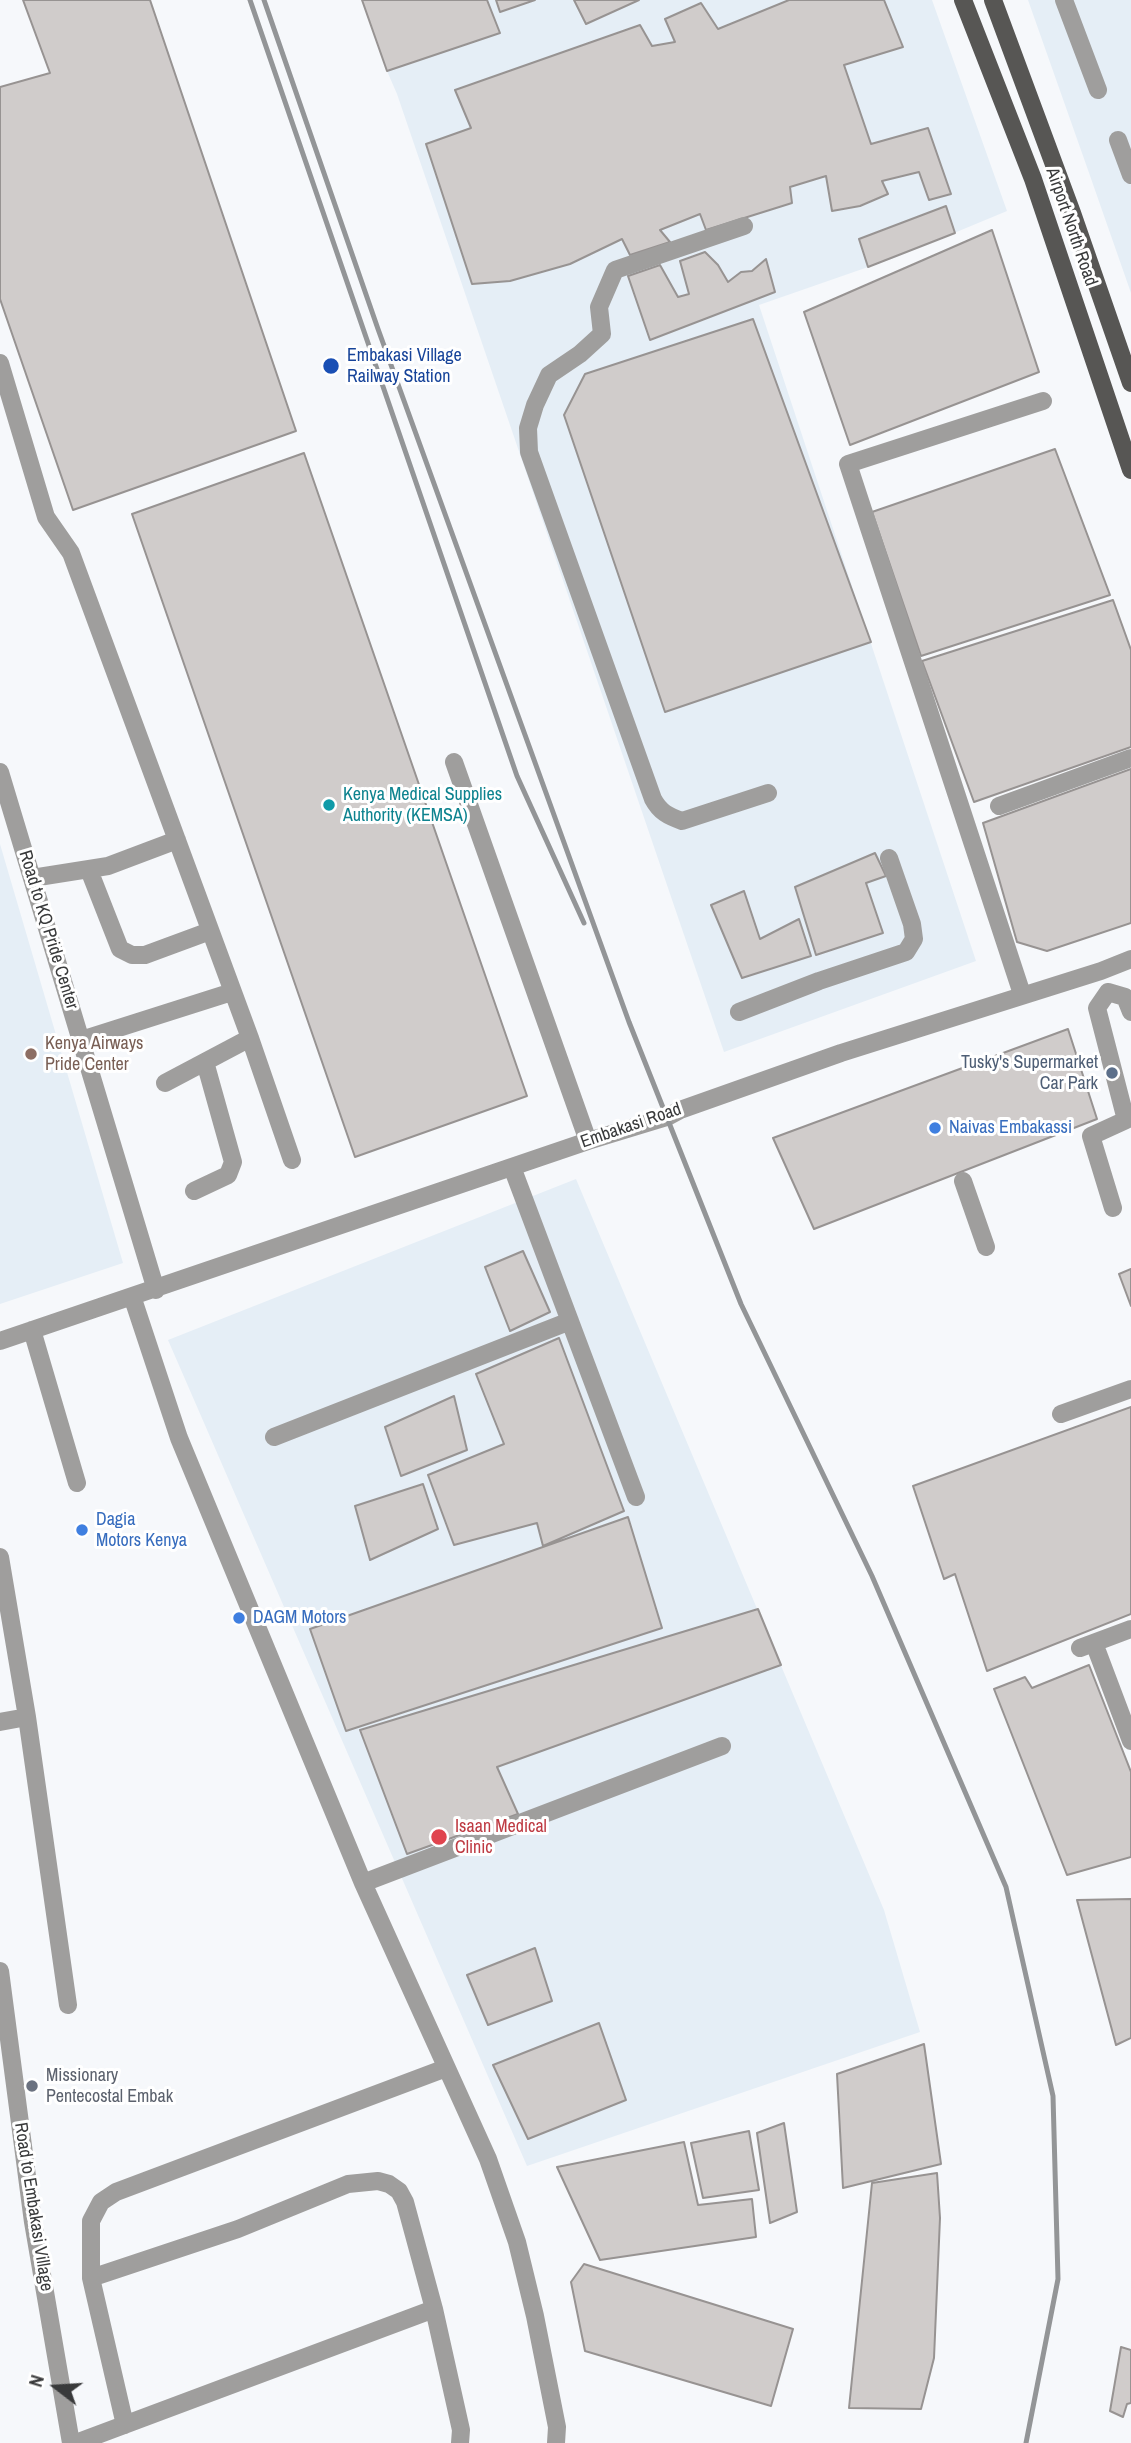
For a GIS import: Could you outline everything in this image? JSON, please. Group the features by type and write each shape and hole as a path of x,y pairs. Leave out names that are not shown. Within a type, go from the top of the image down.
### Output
{"main road":[{"name":"Airport North Road","path":"963,0 1033,179 1131,470"},
{"name":"Airport North Road","path":"993,0 1072,213 1131,383"}],"street":[{"path":"1064,0 1098,90"},
{"path":"1118,140 1131,175"},
{"path":"744,226 615,270 599,307 602,334 580,354 549,375 528,428 529,452 659,810 682,821 768,793"},
{"path":"0,363 46,517 71,553 250,1038 292,1160"},
{"path":"1022,994 848,464 1043,401"},
{"path":"999,806 1131,758"},
{"path":"454,762 588,1141"},
{"name":"Road to KQ Pride Center","path":"0,772 156,1290"},
{"path":"33,878 108,866 177,840"},
{"path":"739,1012 906,952 914,939 912,924 890,858"},
{"path":"91,875 120,949 132,955 145,954 210,930"},
{"name":"Embakasi Road","path":"0,1341 588,1141 667,1117 841,1053 1101,971 1131,959"},
{"path":"1101,971 1108,992"},
{"path":"80,1040 232,992"},
{"path":"1108,992 1125,997 1131,1012"},
{"path":"1108,992 1097,1008 1128,1119 1091,1136 1113,1208"},
{"path":"165,1083 250,1038"},
{"path":"194,1191 228,1175 233,1162 205,1062"},
{"path":"512,1167 636,1497"},
{"path":"962,1181 986,1247"},
{"path":"132,1296 179,1438 363,1883 488,2159 517,2242 551,2393 557,2427 556,2443"},
{"path":"274,1437 570,1321"},
{"path":"32,1331 77,1483"},
{"path":"1061,1414 1131,1389"},
{"path":"0,1556 27,1717 68,2005"},
{"path":"1131,1629 1087,1646 1131,1741"},
{"path":"0,1722 27,1717"},
{"path":"363,1883 722,1746"},
{"name":"Road to Embakasi Village","path":"0,1971 33,2222 73,2443"},
{"path":"125,2424 91,2278 91,2221 101,2202 116,2192 446,2068"},
{"path":"91,2278 238,2229 348,2184 378,2180 389,2184 399,2191 405,2202 434,2309 461,2430 460,2443"},
{"path":"73,2443 434,2309"}],"shaded area":[{"path":"362,0 932,0 1007,211 894,258 759,305 976,961 724,1052 397,94"},
{"path":"1028,0 1131,0 1131,293 1088,170"},
{"name":"Kenya Airways Pride Center","path":"0,844 123,1263 0,1304"},
{"path":"576,1179 884,1910 920,2032 527,2166 168,1340"}],"building":[{"path":"23,0 150,0 296,431 73,510 0,299 0,87 50,73"},
{"path":"362,0 487,0 500,33 387,71"},
{"path":"496,0 535,0 500,12"},
{"path":"574,0 639,0 586,24"},
{"path":"789,0 884,0 903,47 844,65 871,144 928,128 951,194 929,200 919,172 882,181 888,194 860,206 832,211 826,176 790,187 792,203 706,230 700,214 660,230 670,242 630,255 622,239 570,264 510,281 472,284 426,144 471,128 455,90 640,25 652,46 675,42 665,19 701,3 718,29"},
{"path":"946,206 955,233 868,267 859,239"},
{"path":"992,230 1039,372 850,445 804,312"},
{"path":"705,252 718,265 728,282 741,272 752,271 766,259 775,292 650,340 628,276 660,265 678,297 689,294 680,261"},
{"path":"753,319 871,642 665,712 564,415 585,374"},
{"path":"1055,449 1110,595 921,656 872,512"},
{"name":"Kenya Medical Supplies Authority (KEMSA)","path":"304,453 527,1096 355,1157 132,514"},
{"path":"1113,600 1131,650 1131,747 974,802 922,661"},
{"path":"1131,769 1131,923 1047,951 1017,942 983,823"},
{"path":"875,853 886,876 866,883 883,933 816,955 795,887"},
{"path":"744,891 760,939 799,919 811,956 742,978 711,905"},
{"name":"Naivas Embakassi","path":"1068,1029 1097,1119 814,1229 773,1138"},
{"path":"523,1251 550,1312 510,1331 485,1267"},
{"path":"1131,1269 1131,1306 1119,1274"},
{"path":"559,1338 624,1511 543,1546 537,1523 454,1545 428,1475 504,1444 476,1374"},
{"path":"454,1396 467,1450 401,1476 385,1427"},
{"path":"1131,1407 1131,1614 987,1671 955,1574 944,1579 913,1486"},
{"path":"423,1484 438,1529 370,1560 355,1506"},
{"path":"628,1517 662,1628 346,1731 310,1629"},
{"path":"758,1609 781,1665 497,1767 518,1814 407,1854 360,1730"},
{"path":"1089,1665 1131,1772 1131,1857 1067,1875 994,1689 1025,1677 1032,1688"},
{"path":"1131,1899 1131,2038 1116,2045 1077,1900"},
{"path":"535,1948 552,2001 488,2025 467,1975"},
{"path":"599,2023 626,2100 528,2139 493,2065"},
{"path":"924,2044 941,2164 843,2188 837,2074"},
{"path":"784,2123 797,2212 770,2223 757,2133"},
{"path":"749,2131 759,2190 703,2198 691,2143"},
{"path":"684,2142 698,2205 752,2199 756,2237 600,2260 557,2167"},
{"path":"937,2173 940,2218 934,2358 921,2409 849,2408 872,2183"},
{"path":"584,2264 793,2329 771,2406 585,2351 571,2282"},
{"path":"1121,2347 1131,2350 1131,2403 1127,2404 1123,2417 1110,2411"}],"railway":[{"path":"250,0 517,776 584,923"},
{"path":"264,0 378,329 629,1022 741,1304 872,1576 1006,1887 1053,2096 1058,2279 1026,2443"}],"place":[{"name":"Embakasi Village Railway Station","path":"331,366"},
{"name":"Kenya Medical Supplies Authority (KEMSA)","path":"329,805"},
{"name":"Kenya Airways Pride Center","path":"31,1054"},
{"name":"Tusky's Supermarket Car Park","path":"1112,1073"},
{"name":"Naivas Embakassi","path":"935,1128"},
{"name":"Dagia Motors Kenya","path":"82,1530"},
{"name":"DAGM Motors","path":"239,1618"},
{"name":"Isaan Medical Clinic","path":"439,1837"},
{"name":"Missionary Pentecostal Embak","path":"32,2086"}]}
